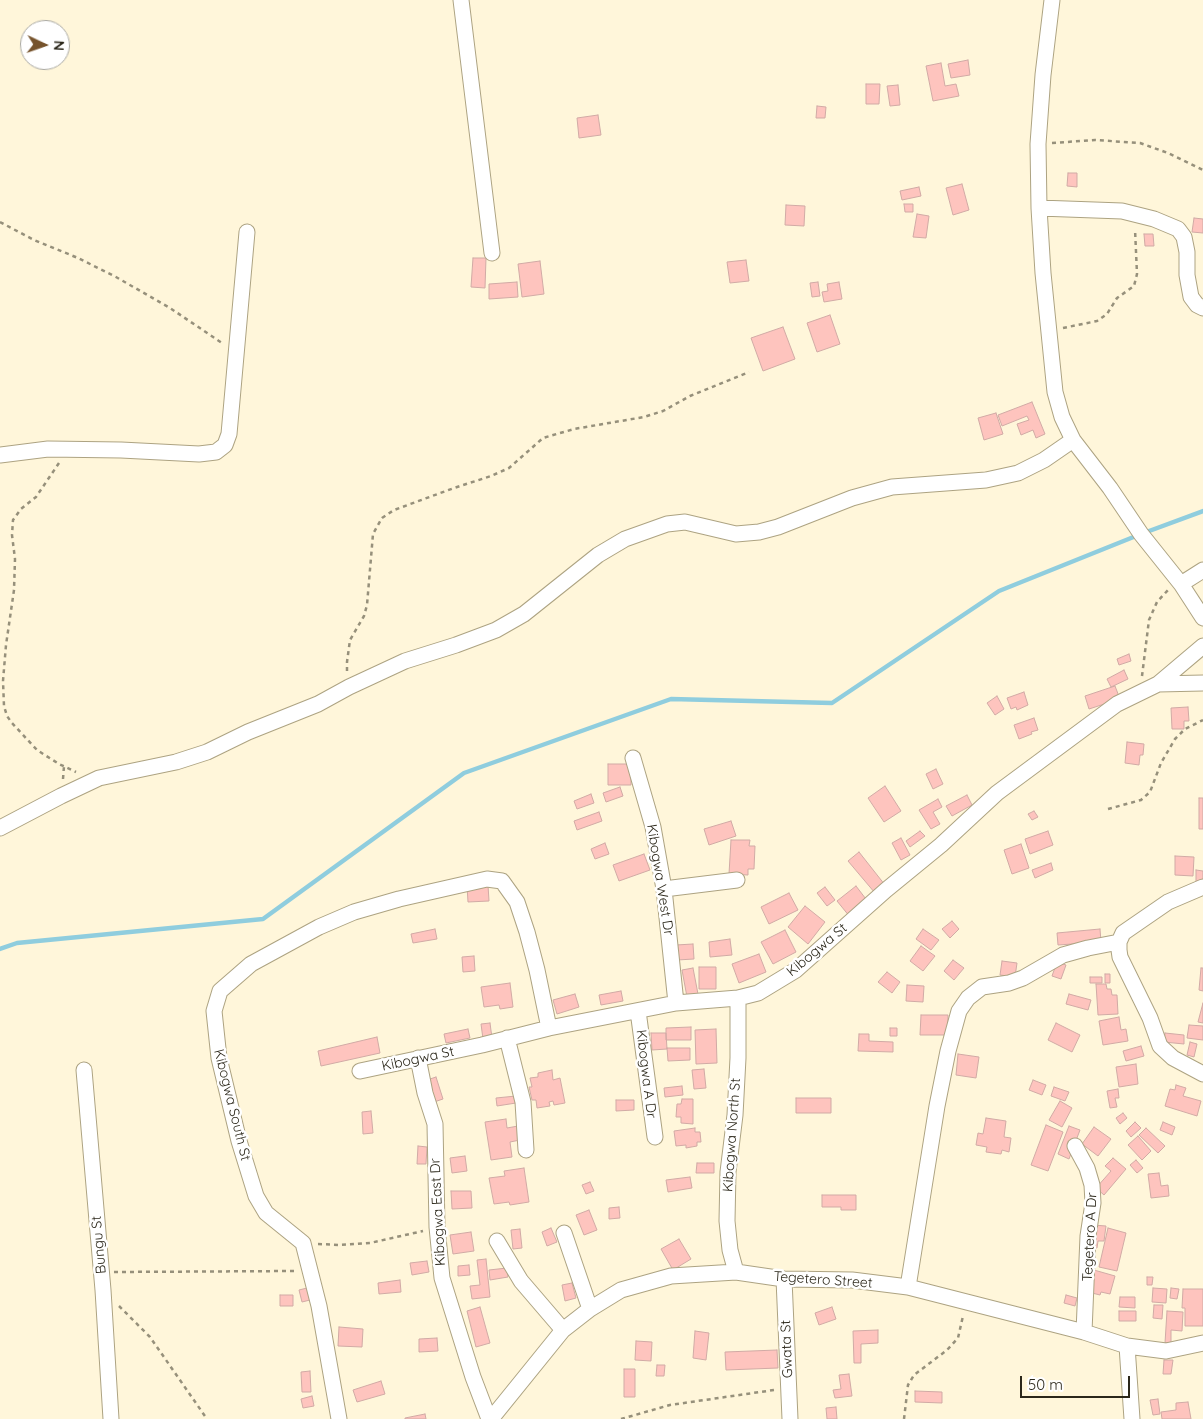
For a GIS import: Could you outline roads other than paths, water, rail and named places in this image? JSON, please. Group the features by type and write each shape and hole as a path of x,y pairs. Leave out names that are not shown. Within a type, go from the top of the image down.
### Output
{"street":[{"path":"461,0 492,253"},
{"path":"1052,0 1043,75 1038,144 1043,273 1055,392 1062,418 1073,440 1110,488 1141,534 1179,582 1203,618"},
{"path":"1039,208 1122,211 1154,219 1178,229 1184,237 1187,252 1188,288 1191,297 1197,305 1203,308"},
{"path":"0,455 48,449 199,454 216,452 225,445 229,434 247,232"},
{"path":"0,828 60,796 99,778 176,762 207,752 248,732 318,704 349,687 405,661 496,630 524,614 598,555 625,539 667,524 685,522 736,534 759,532 778,527 852,498 892,487 986,480 1018,473 1044,460 1073,440"},
{"path":"1179,582 1203,570"},
{"path":"1158,684 1203,646"},
{"name":"Kibogwa St","path":"360,1071 549,1028 676,1003 738,998 758,993 796,970 886,890 941,845 997,793 1117,704 1158,684 1203,683"},
{"name":"Kibogwa West Dr","path":"633,758 652,827 664,889 676,1003"},
{"name":"Kibogwa South St","path":"339,1419 319,1306 303,1243 266,1214 256,1196 240,1141 218,1058 214,1011 220,990 251,964 318,928 354,912 399,899 487,879 502,881 517,902 527,932 549,1028"},
{"path":"664,889 737,880"},
{"path":"1203,887 1168,902 1123,933 1119,942 1120,957 1150,1018 1160,1046 1172,1058 1203,1074"},
{"path":"908,1287 948,1051 959,1011 968,998 982,987 1009,983 1023,978 1063,955 1119,942"},
{"name":"Kibogwa North St","path":"736,1272 730,1250 727,1221 728,1172 738,1058 738,998"},
{"name":"Kibogwa A Dr","path":"638,1011 654,1137"},
{"path":"507,1038 523,1102 526,1150"},
{"name":"Kibogwa East Dr","path":"418,1058 434,1124 437,1227 442,1278 473,1377 490,1419"},
{"name":"Bungu St","path":"84,1070 102,1272 110,1419"},
{"name":"Tegetero A Dr","path":"1075,1146 1088,1168 1092,1185 1093,1204 1088,1236 1084,1332"},
{"path":"564,1233 590,1309"},
{"path":"497,1241 521,1281 563,1330"},
{"name":"Tegetero Street","path":"490,1419 563,1330 590,1309 621,1290 671,1276 736,1272 784,1279 852,1280 908,1287 1084,1332 1127,1346 1166,1351 1203,1343"},
{"name":"Gwata St","path":"784,1279 790,1419"},
{"path":"1127,1346 1132,1419"}],"waterway":[{"path":"0,949 17,943 263,919 464,773 671,699 832,703 999,591 1203,511"}]}
